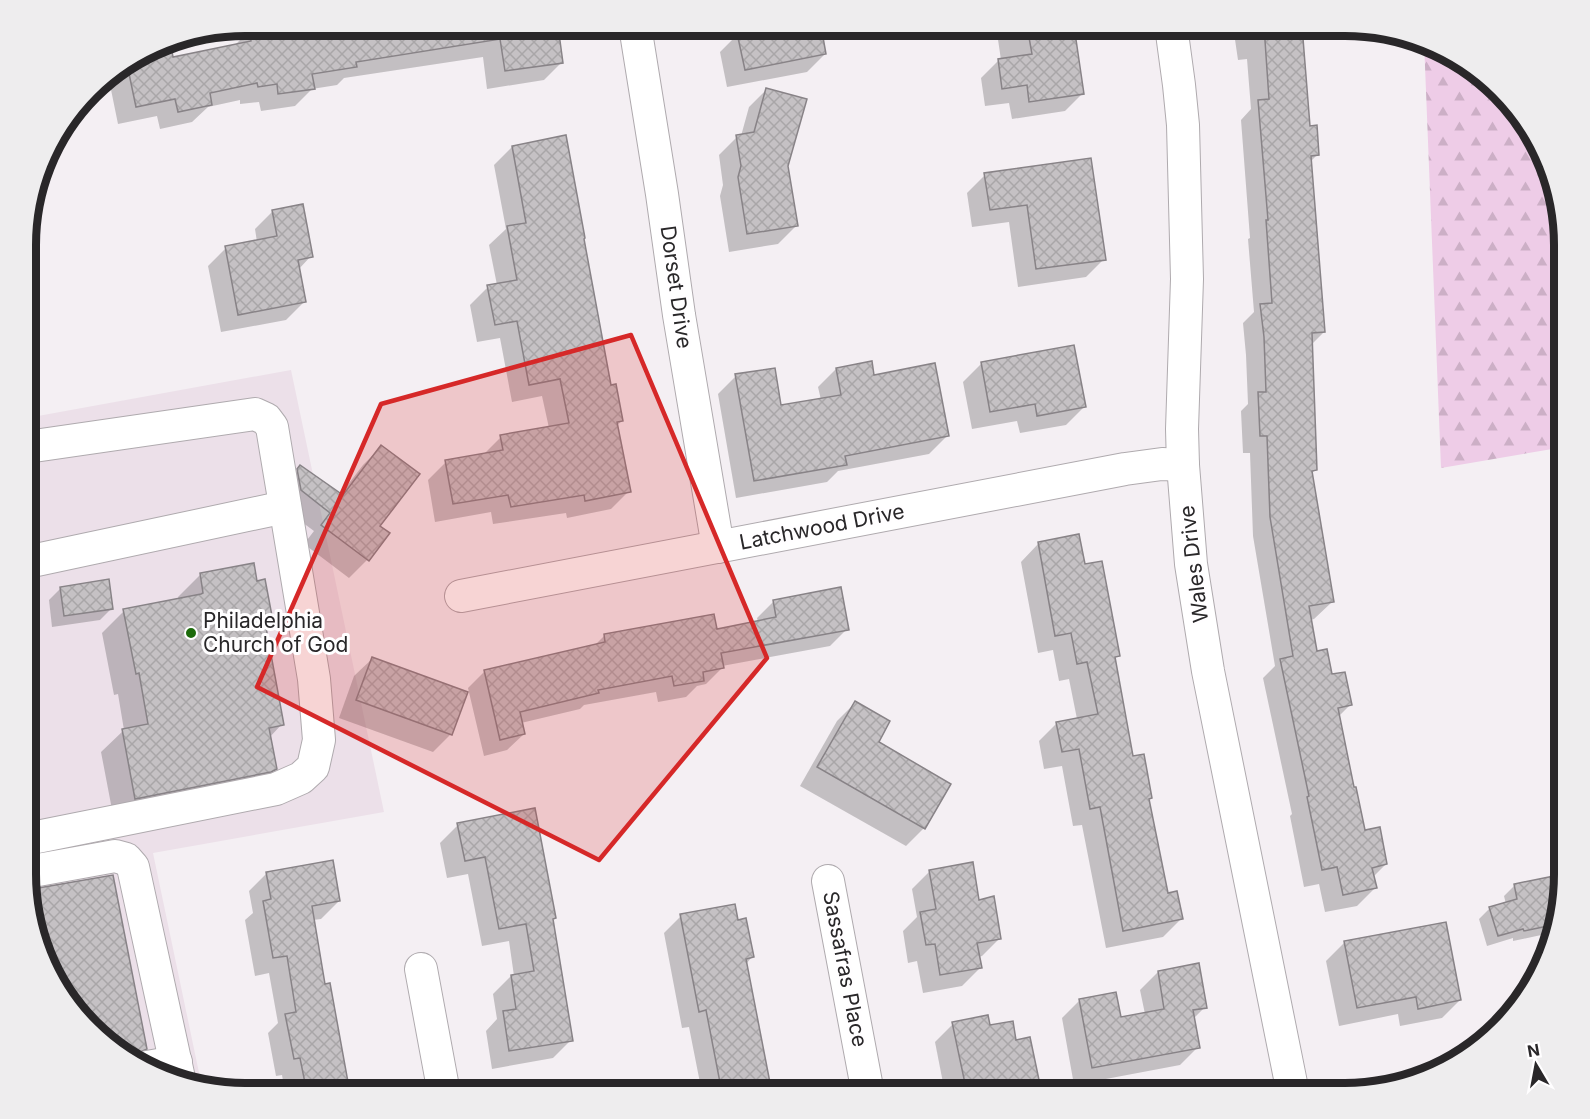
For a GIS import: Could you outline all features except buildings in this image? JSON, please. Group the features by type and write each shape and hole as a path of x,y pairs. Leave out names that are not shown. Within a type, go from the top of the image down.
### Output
{"street":[{"name":"Dorset Drive","path":"637,36 679,315 718,547"},
{"name":"Wales Drive","path":"1172,36 1183,125 1187,279 1182,429 1191,564 1208,671 1291,1083"},
{"path":"36,446 255,414 266,419 272,427 314,679 319,740 313,767 301,778 276,789 36,837"},
{"name":"Latchwood Drive","path":"461,596 1125,469 1162,464 1183,465"},
{"path":"36,560 285,507"},
{"path":"36,870 115,856 126,859 134,867 167,1067"},
{"name":"Sassafras Place","path":"828,881 866,1083"},
{"path":"421,969 442,1083"}],"highlighted area":[{"path":"631,335 767,658 599,860 257,687 381,404"}],"shaded area":[{"path":"291,370 384,812 153,853 200,1078 178,1072 141,1055 118,1040 97,1022 79,1001 64,978 43,928 36,887 36,416"}],"green space":[{"path":"1424,52 1472,79 1493,97 1511,118 1526,141 1543,178 1554,232 1554,449 1441,468"}],"place":[{"name":"Philadelphia Church of God","path":"191,633"}]}
